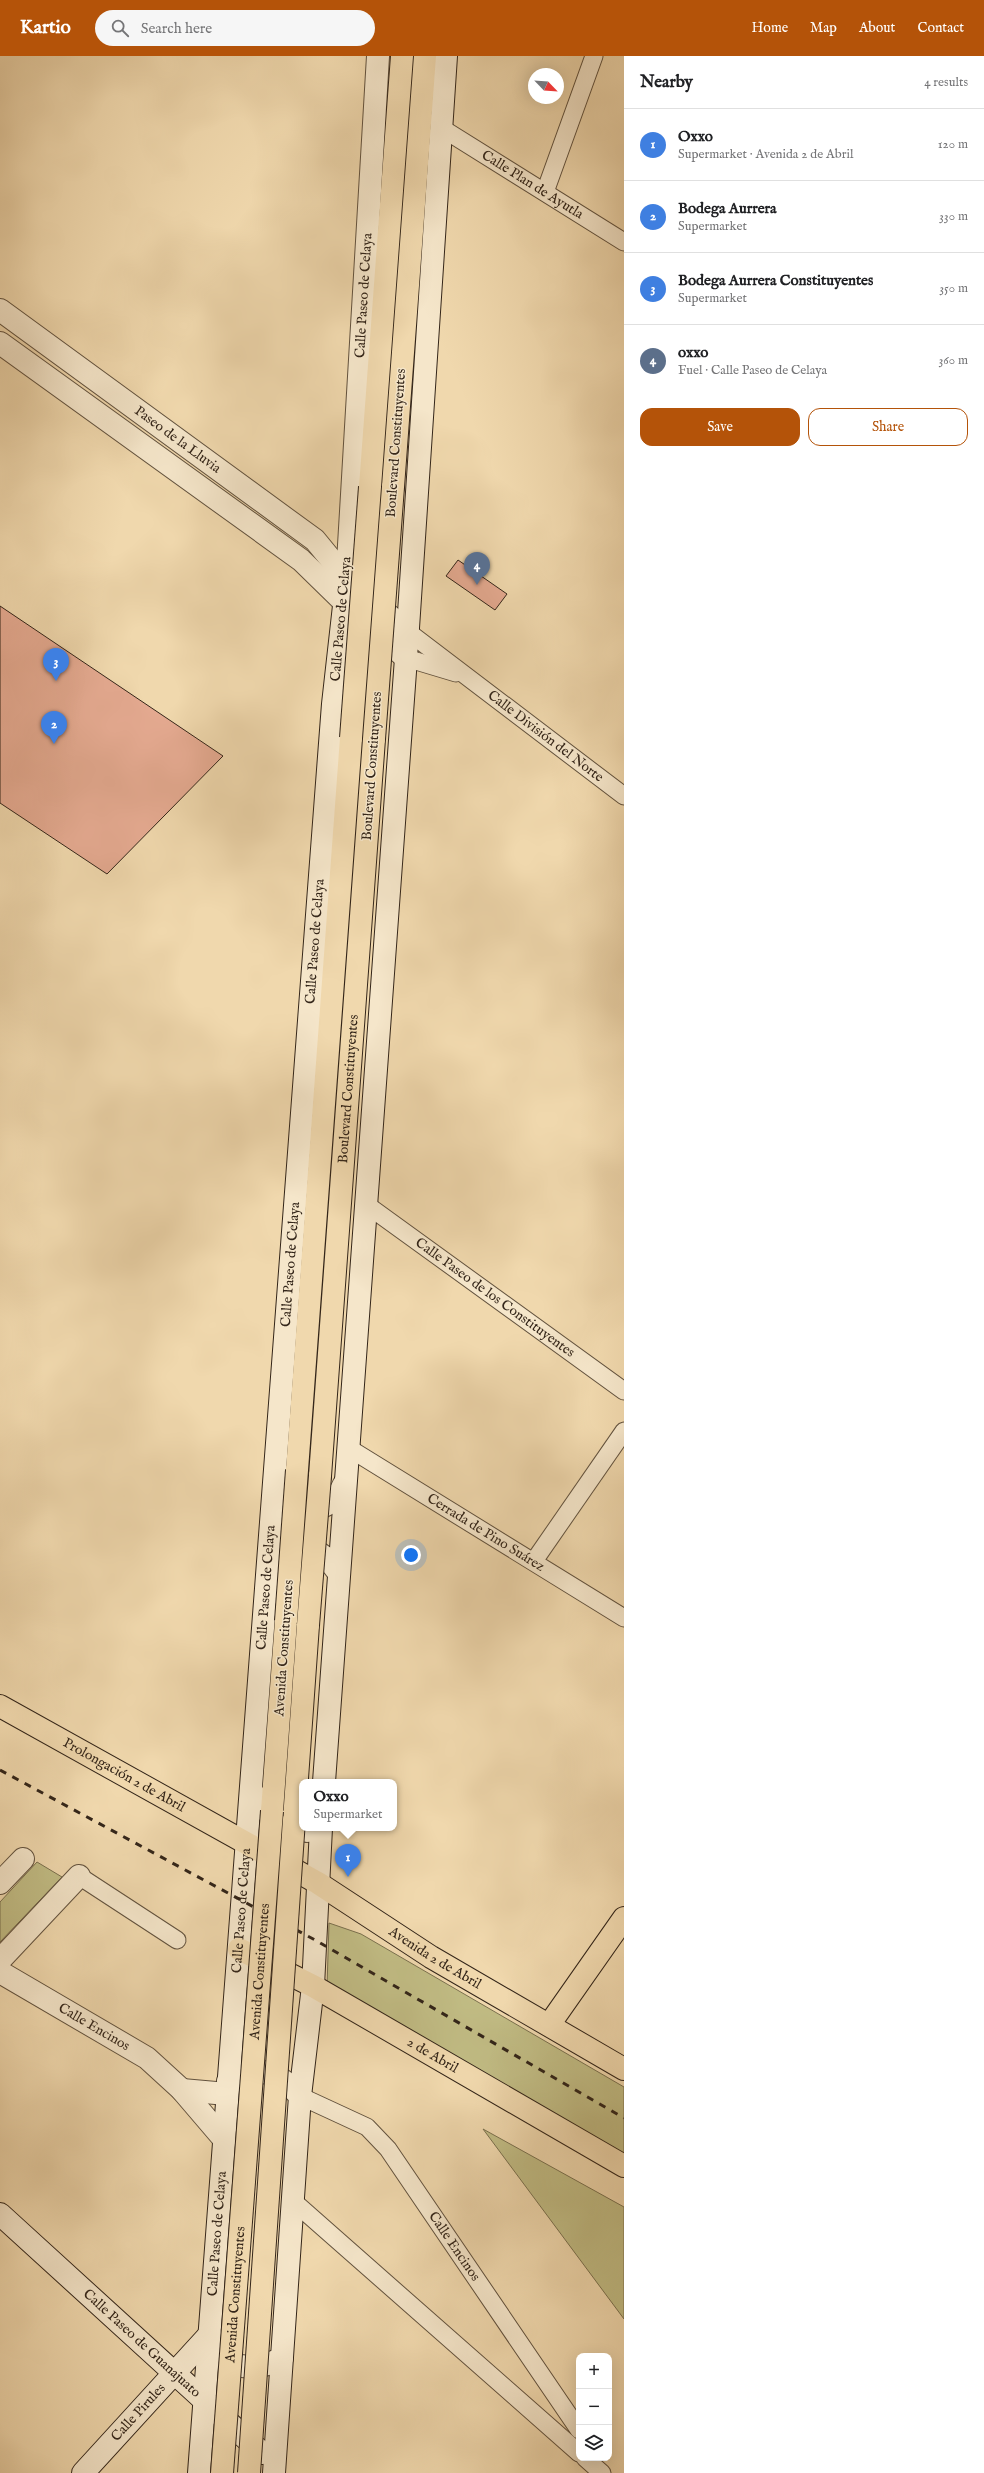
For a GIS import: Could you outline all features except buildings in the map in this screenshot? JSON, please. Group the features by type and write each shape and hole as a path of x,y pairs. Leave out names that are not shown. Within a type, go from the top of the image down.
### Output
{"main road":[{"name":"Calle Paseo de Celaya","path":"199,2473 210,2340 223,2138 248,1844 333,704 346,579 378,56"},
{"name":"Boulevard Constituyentes","path":"297,1470 402,56"},
{"name":"Boulevard Constituyentes","path":"320,1476 424,56"},
{"path":"324,1779 344,1484 406,658 413,526 446,56"},
{"name":"Paseo de la Lluvia","path":"0,310 315,540 346,579"},
{"name":"Paseo de la Lluvia","path":"0,343 301,560 344,602"},
{"path":"348,531 362,542 378,548 392,546 402,540 413,526"},
{"name":"Calle División del Norte","path":"346,579 407,631"},
{"name":"Calle División del Norte","path":"344,602 406,658"},
{"path":"333,704 351,689 371,689 382,694 391,703 401,719"},
{"name":"Avenida Constituyentes","path":"222,2473 297,1470"},
{"name":"Avenida Constituyentes","path":"305,1779 308,1625 320,1476"},
{"path":"275,1479 289,1500 304,1506 325,1506 338,1498 344,1484"},
{"path":"268,1563 277,1552 289,1548 307,1547 330,1560 338,1572"},
{"name":"Prolongación 2 de Abril","path":"0,1706 248,1844"},
{"path":"252,1790 264,1810 283,1824 299,1829"},
{"name":"Avenida Constituyentes","path":"249,2473 303,1831"},
{"path":"278,2470 282,2358 300,2096 313,1986 321,1831"},
{"name":"Avenida 2 de Abril","path":"248,1844 318,1883 432,1957 624,2069"},
{"path":"0,1883 23,1859"},
{"path":"0,1960 79,1876"},
{"path":"549,2025 624,1918"},
{"name":"2 de Abril","path":"239,1949 313,1986 624,2166"},
{"name":"Calle Encinos","path":"0,1972 147,2058 182,2090 223,2138"},
{"path":"182,2090 227,2088 242,2073 267,2071 289,2084 300,2096"},
{"name":"Calle Paseo de Guanajuato","path":"0,2214 175,2372 278,2470"},
{"path":"210,2340 223,2359 242,2367 267,2366 282,2358"},
{"name":"Calle Pirules","path":"83,2473 175,2372 210,2340"}],"street":[{"path":"545,192 594,56"},
{"name":"Calle Plan de Ayutla","path":"440,127 624,242"},
{"name":"Calle División del Norte","path":"407,631 623,794"},
{"name":"Calle División del Norte","path":"406,658 467,677"},
{"name":"Calle Paseo de los Constituyentes","path":"366,1205 624,1391"},
{"path":"534,1561 624,1431"},
{"name":"Cerrada de Pino Suárez","path":"347,1447 534,1561 624,1618"},
{"path":"79,1876 177,1940"},
{"name":"Calle Encinos","path":"300,2096 367,2127 388,2149 576,2426"},
{"path":"293,2201 576,2450"},
{"path":"588,2461 602,2473"},
{"path":"600,2461 608,2473"}],"shaded area":[{"path":"37,1862 62,1877 0,1942 0,1902"},
{"path":"329,1923 361,1934 624,2087 624,2157 327,1987"},
{"path":"483,2129 624,2207 624,2319"}],"railway":[{"path":"0,1770 315,1940 624,2118"}],"place":[{"name":"oxxo","path":"477,585"},
{"name":"Bodega Aurrera Constituyentes","path":"56,681"},
{"name":"Bodega Aurrera","path":"54,744"},
{"name":"Oxxo","path":"348,1877"}]}
